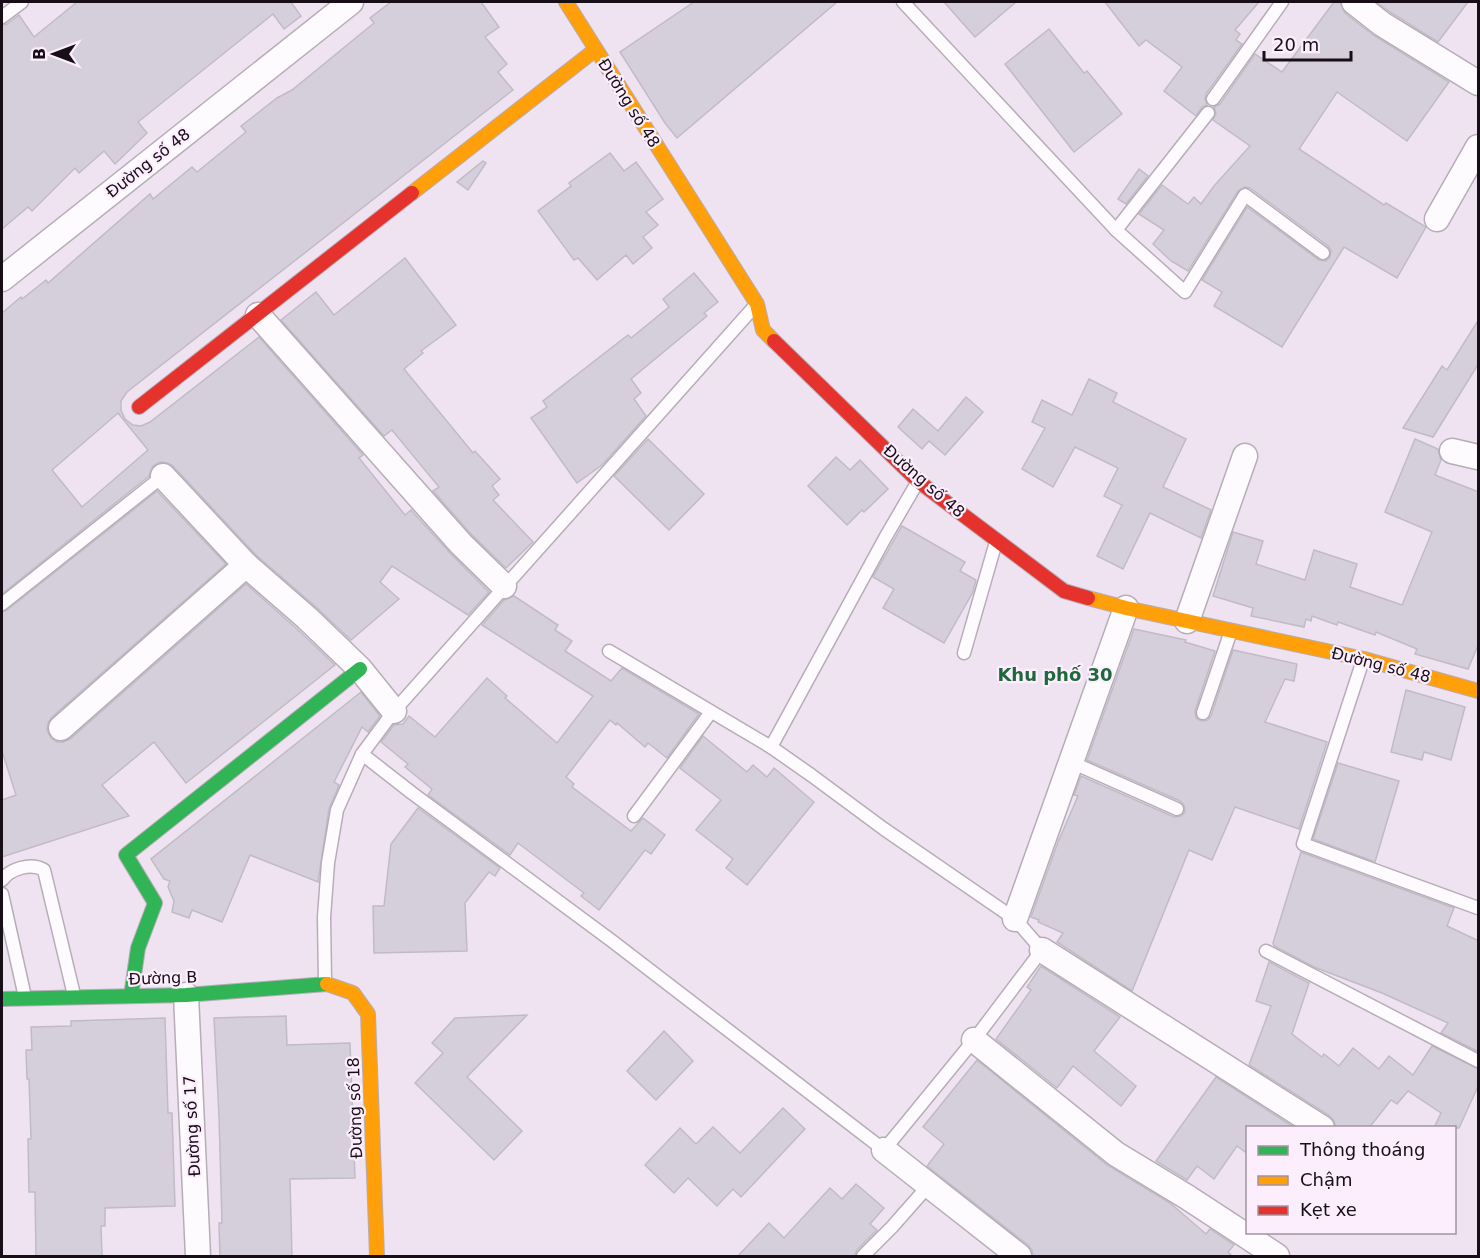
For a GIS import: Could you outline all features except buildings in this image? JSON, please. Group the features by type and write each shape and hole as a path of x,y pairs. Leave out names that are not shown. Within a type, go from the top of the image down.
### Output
{"street":[{"name":"Đường số 48","path":"2,279 351,2"},
{"name":"Đường số 48","path":"566,2 757,304 764,330 918,481 996,541 1064,591 1126,608 1364,659 1479,691"},
{"path":"1353,2 1382,24 1479,83"},
{"path":"139,407 596,50"},
{"path":"1437,219 1479,147"},
{"path":"258,315 460,544 504,586"},
{"path":"1452,451 1479,457"},
{"path":"1187,621 1245,456"},
{"path":"163,477 246,565 307,618 360,669 393,711"},
{"path":"61,728 246,565"},
{"path":"1015,919 1126,608"},
{"path":"131,996 132,970 137,947 155,903 126,855 360,669"},
{"path":"1042,950 1319,1126"},
{"name":"Đường B","path":"2,999 186,995 325,983"},
{"name":"Đường số 18","path":"325,983 353,993 368,1014 377,1257"},
{"name":"Đường số 17","path":"186,995 198,1257"},
{"path":"974,1041 1116,1154 1187,1197 1277,1257"},
{"path":"884,1150 1019,1257"}],"lane":[{"path":"2,16 22,2"},
{"path":"903,2 1116,230 1185,292 1245,195 1323,253"},
{"path":"1213,99 1282,2"},
{"path":"1116,230 1208,113"},
{"path":"325,983 324,917 328,863 337,810 362,754 393,711 757,304"},
{"path":"2,604 163,477"},
{"path":"771,747 918,481"},
{"path":"964,653 996,541"},
{"path":"1203,713 1232,630"},
{"path":"362,754 612,941 884,1150 974,1041 1042,950 1015,919 884,829 771,747 609,651"},
{"path":"1364,659 1303,844 1479,908"},
{"path":"634,816 711,712"},
{"path":"1071,762 1177,809"},
{"path":"2,880 16,869 38,866 44,870 74,998"},
{"path":"2,894 26,998"},
{"path":"1266,951 1479,1061"},
{"path":"863,1257 929,1185"}],"traffic: fast":[{"path":"131,996 138,948 155,903 126,855 360,669"},
{"path":"2,999 186,995 327,984"}],"traffic: slow":[{"path":"566,2 757,304 763,330 774,341"},
{"path":"412,193 595,50"},
{"path":"1088,598 1364,659 1478,691"},
{"path":"327,984 353,993 368,1014 377,1256"}],"traffic: jam":[{"path":"139,407 412,193"},
{"path":"774,341 918,481 1064,591 1088,598"}],"district":[{"name":"Khu phố 30","path":"1055,674"}]}
